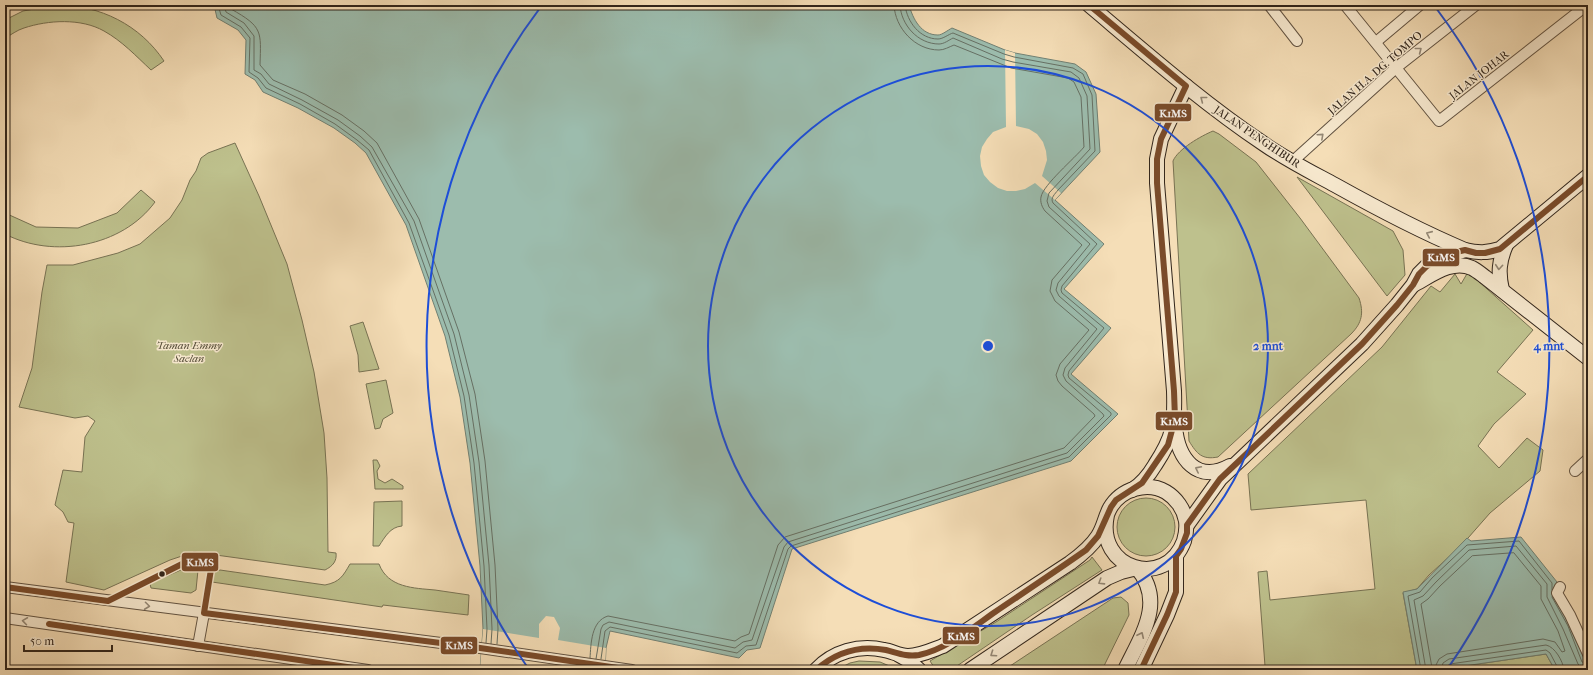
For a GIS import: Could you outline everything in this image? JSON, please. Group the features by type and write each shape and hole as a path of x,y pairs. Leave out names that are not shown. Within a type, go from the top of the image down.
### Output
{"main road":[{"name":"JALAN PENGHIBUR","path":"1089,5 1186,86 1233,122 1292,162 1402,222 1465,250"},
{"path":"1186,86 1161,139 1157,159 1157,183 1175,418 1179,448 1190,464 1199,470 1212,473 1222,471 1234,464"},
{"path":"1187,525 1220,479 1234,464 1362,344 1397,305 1413,285 1419,274 1427,266 1437,259 1465,250 1476,253 1484,253 1500,249 1588,176"},
{"path":"1502,290 1499,263 1506,245"},
{"path":"1413,285 1445,268 1459,265 1472,268 1588,358"},
{"path":"816,670 834,656 854,649 876,648 906,656 929,652 943,646 1086,550 1098,536 1116,500 1142,483 1149,474 1168,445 1175,418"},
{"path":"1107,516 1105,530 1106,538 1112,552 1123,562 1137,568 1145,569 1158,567 1176,556 1181,549 1186,533 1187,525 1182,509 1172,496 1156,488 1144,487 1132,490"},
{"path":"1141,670 1168,615 1176,592 1176,556"},
{"path":"970,670 1107,578 1121,572 1137,568"},
{"path":"1125,670 1150,617 1151,607 1147,585 1137,568"},
{"path":"897,654 908,660 920,670"}],"street":[{"path":"1270,5 1298,41"},
{"path":"1346,5 1397,67"},
{"path":"1376,42 1420,5"},
{"name":"JALAN H.A. DG. TOMPO","path":"1292,162 1397,67 1476,5"},
{"name":"JALAN JOHAR","path":"1397,67 1439,121 1587,5"},
{"path":"1575,471 1588,459"},
{"path":"5,587 480,648 632,670"},
{"path":"1560,587 1557,593 1559,598 1570,615 1588,654"},
{"path":"198,646 204,613"},
{"path":"5,618 368,670"}],"green space":[{"path":"57,5 88,9 103,13 118,20 131,27 143,37 164,61 151,70 129,49 111,35 95,27 75,22 54,22 33,25 19,30 5,38 5,20 23,11"},
{"path":"1213,131 1256,162 1300,218 1359,298 1362,313 1358,326 1351,334 1218,457 1208,458 1197,453 1189,441 1173,161 1185,148"},
{"name":"Taman Emmy Saelan","path":"235,143 287,264 302,320 314,372 324,433 327,478 328,552 336,553 335,561 325,570 194,552 170,560 104,590 66,582 74,523 68,522 63,512 55,505 63,470 82,472 85,437 95,421 88,416 75,418 19,407 32,368 47,265 73,265 118,253 140,244 170,218 182,200 201,158 208,153"},
{"path":"1297,177 1393,231 1403,250 1405,275 1387,296"},
{"path":"141,190 155,202 141,217 124,230 106,238 86,244 65,247 44,246 24,242 5,234 5,213 36,227 78,228 117,213"},
{"path":"1468,272 1533,330 1497,372 1526,394 1494,424 1478,446 1499,468 1527,438 1543,450 1540,471 1490,513 1461,546 1429,575 1417,589 1403,593 1417,670 1296,670 1265,666 1258,572 1267,571 1270,600 1375,589 1366,500 1251,510 1248,474 1382,347 1431,286 1440,292 1455,274 1461,284"},
{"path":"363,322 379,369 359,372 358,355 350,326"},
{"path":"386,380 393,413 383,419 380,428 375,429 366,384"},
{"path":"373,460 377,460 380,466 377,471 378,479 385,483 392,479 403,486 403,489 375,489"},
{"path":"1140,498 1152,498 1167,506 1175,521 1175,533 1167,548 1152,556 1140,556 1125,548 1117,533 1117,521 1125,506"},
{"path":"402,501 402,526 391,530 379,546 373,546 374,502"},
{"path":"1092,557 1102,570 951,670 936,670 930,661 996,622 1090,560"},
{"path":"350,564 379,564 383,572 389,578 402,585 469,595 468,615 383,605 382,607 212,582 214,572 220,570 325,585 338,580"},
{"path":"190,566 196,566 198,570 196,590 191,593 151,588 150,584 153,582"},
{"path":"1121,597 1128,603 1129,615 1102,670 1004,670 1113,598"},
{"path":"1546,654 1555,670 1437,670"},
{"path":"859,661 880,662 899,670 836,670 850,663"}],"water":[{"path":"214,5 909,5 915,21 922,29 932,34 940,35 952,28 1015,53 1075,64 1086,72 1096,94 1100,152 1055,200 1104,244 1064,289 1111,328 1071,374 1118,414 1071,461 792,549 760,648 747,650 739,658 610,631 606,648 605,670 480,670 483,629 480,566 470,463 460,397 445,336 406,225 366,153 334,128 298,108 263,92 255,80 245,74 246,40 238,30 217,18"},
{"path":"1521,537 1557,582 1555,594 1571,625 1588,665 1588,670 1555,670 1546,654 1437,670 1417,670 1403,592 1417,589 1467,538 1471,541"}],"pier":[{"path":"1005,50 1015,53 1016,126 1029,129 1037,134 1043,142 1047,160 1042,176 1061,193 1055,200 1035,183 1025,189 1016,191 1007,191 998,188 984,175 981,166 980,156 982,147 987,139 993,132 1006,127"},
{"path":"546,616 554,617 560,628 558,640 606,648 605,670 480,670 483,629 539,638 539,624"}],"transit line":[{"name":"K1MS","path":"816,670 840,654 848,651 866,648 886,650 906,655 919,655 939,648 959,637 1086,550 1098,536 1111,507 1116,500 1142,483 1168,445 1175,419 1174,391 1157,183 1157,159 1161,139 1186,86 1089,5"},
{"name":"K1MS","path":"1141,670 1167,615 1176,592 1176,556 1181,549 1187,533 1187,525 1220,479 1362,344 1397,305 1413,285 1419,274 1427,266 1437,259 1456,252 1465,250 1476,253 1485,253 1500,249 1588,176"},
{"name":"K1MS","path":"5,587 108,601 188,561 212,563 204,613 480,648 632,670"},
{"name":"K1MS","path":"49,624 368,670"}]}
